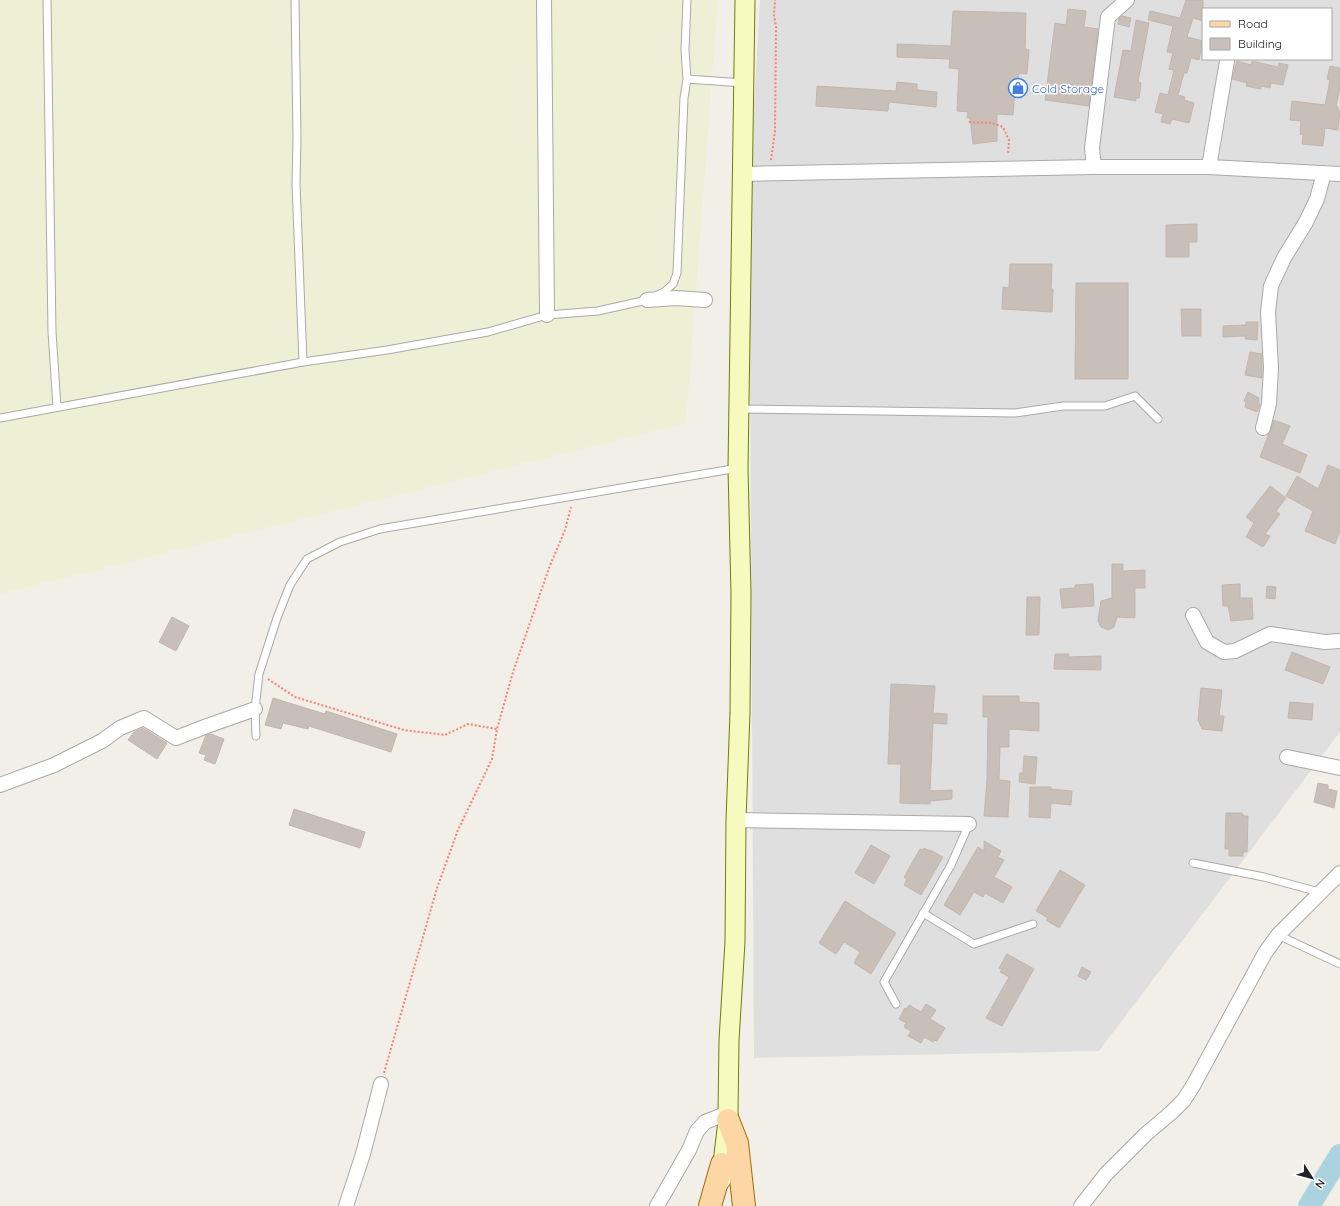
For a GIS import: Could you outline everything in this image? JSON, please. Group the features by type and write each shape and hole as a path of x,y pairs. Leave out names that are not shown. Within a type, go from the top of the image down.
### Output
{"main road":[{"path":"733,1206 732,1165 728,1116 729,1040 735,942 736,820 742,594 738,468 742,174 745,83 745,0"},
{"path":"719,1206 728,1116"},
{"path":"728,1116 737,1143 744,1206"},
{"path":"710,1206 722,1164"}],"street":[{"path":"544,0 547,315"},
{"path":"1094,167 1092,148 1108,17 1127,0"},
{"path":"1209,167 1227,61"},
{"path":"742,174 1094,167 1209,167 1340,174"},
{"path":"1263,428 1269,404 1271,368 1268,312 1270,286 1284,258 1306,222 1317,199 1324,173"},
{"path":"647,300 676,298 705,300"},
{"path":"1192,615 1207,642 1224,652 1235,651 1270,634 1325,642 1340,641"},
{"path":"0,785 54,765 102,741 120,728 144,718 176,738 255,709"},
{"path":"1287,757 1340,768"},
{"path":"736,820 969,824"},
{"path":"1081,1206 1106,1174 1146,1134 1184,1100 1265,953 1278,935 1319,892 1340,873"},
{"path":"346,1206 363,1154 381,1084"},
{"path":"658,1206 689,1150 696,1131 705,1122 728,1116"}],"lane":[{"path":"47,0 52,332 57,407"},
{"path":"296,0 296,184 302,362"},
{"path":"0,418 302,362 387,350 488,332 547,315 598,310 647,300 664,292 673,284 677,273 684,98 687,79 685,50 687,0"},
{"path":"687,79 745,83"},
{"path":"739,409 1015,413 1063,406 1105,406 1135,396 1158,419"},
{"path":"256,736 255,709 259,674 277,618 290,585 307,559 340,542 380,528 738,468"},
{"path":"896,1004 884,982 951,865 969,824"},
{"path":"1193,863 1264,877 1319,892"},
{"path":"923,913 974,944 1033,924"},
{"path":"1278,935 1340,964"}],"path":[{"path":"769,173 773,151 774,131 776,27 774,15 775,0"},
{"path":"969,122 992,123 1003,127 1009,140 1006,168"},
{"path":"381,1084 437,888 458,830 492,759 497,729 513,672 549,568 565,530 574,496"},
{"path":"259,674 296,697 404,730 445,735 468,724 497,729"}],"shaded area":[{"path":"760,0 1340,0 1340,732 1099,1051 754,1058 749,192"}],"green space":[{"path":"0,0 718,0 686,423 0,594"}],"building":[{"path":"1186,0 1203,0 1202,21 1193,18 1187,37 1202,41 1199,60 1191,58 1187,73 1184,73 1178,95 1185,97 1184,100 1194,103 1189,123 1172,119 1170,124 1161,122 1163,114 1155,112 1160,93 1168,95 1174,70 1169,69 1173,53 1167,52 1173,26 1148,20 1150,11 1180,18"},
{"path":"1068,9 1086,11 1084,27 1098,29 1089,106 1045,100 1055,23 1066,25"},
{"path":"953,11 1026,13 1025,49 1029,50 1027,74 1019,73 1017,88 1015,88 1013,115 997,114 997,141 973,144 970,118 967,118 968,112 957,111 959,69 949,68 950,59 897,57 897,44 951,46"},
{"path":"1122,16 1131,18 1129,27 1118,24 1119,18"},
{"path":"1136,20 1149,23 1138,82 1141,83 1139,98 1136,98 1136,101 1114,97 1123,50 1131,51"},
{"path":"1237,61 1251,65 1252,61 1278,67 1279,63 1288,65 1283,85 1271,83 1270,88 1261,86 1261,89 1246,86 1247,83 1232,79"},
{"path":"1330,66 1340,68 1340,87 1336,107 1338,107 1338,111 1340,111 1338,130 1325,128 1323,146 1302,144 1303,135 1300,134 1301,121 1290,120 1292,101 1325,105 1330,80 1327,79"},
{"path":"897,82 917,84 917,90 937,92 936,107 889,102 888,111 816,106 817,86 896,91"},
{"path":"1197,224 1197,242 1189,242 1189,257 1166,257 1166,225"},
{"path":"1010,264 1052,264 1052,312 1002,309 1003,287 1009,288"},
{"path":"1076,283 1128,283 1128,379 1075,379"},
{"path":"1181,309 1201,309 1201,336 1182,336"},
{"path":"1246,322 1258,322 1257,340 1245,339 1245,336 1223,337 1223,326 1246,325"},
{"path":"1250,352 1262,354 1262,378 1245,375"},
{"path":"1248,392 1259,398 1258,402 1260,404 1257,412 1245,407 1246,402 1244,401"},
{"path":"1274,420 1290,426 1282,444 1307,455 1300,473 1260,457"},
{"path":"1328,465 1340,470 1340,531 1335,544 1305,531 1313,511 1286,496 1297,476 1318,489"},
{"path":"1270,486 1286,498 1276,511 1280,514 1265,534 1270,536 1263,547 1246,537 1254,523 1246,517"},
{"path":"1112,564 1123,564 1123,571 1145,570 1145,588 1135,588 1135,618 1117,617 1114,627 1108,630 1101,627 1098,621 1101,601 1112,598"},
{"path":"1093,584 1094,606 1062,608 1060,589 1075,588 1075,585"},
{"path":"1240,584 1240,598 1252,598 1253,619 1231,621 1228,606 1223,606 1222,585"},
{"path":"1267,586 1276,587 1275,599 1266,598"},
{"path":"1027,597 1040,597 1039,635 1026,635"},
{"path":"172,617 189,626 176,651 159,642"},
{"path":"1292,652 1330,667 1323,684 1285,670"},
{"path":"1055,654 1069,654 1068,657 1101,656 1101,670 1054,669"},
{"path":"891,684 935,686 933,713 947,714 947,724 933,723 930,791 952,790 952,799 930,801 930,804 900,803 901,764 888,764"},
{"path":"1201,688 1222,690 1219,716 1224,716 1222,731 1202,729 1198,720"},
{"path":"983,696 1019,696 1019,702 1039,703 1039,731 1009,729 1009,747 1000,747 999,780 1010,781 1008,817 984,816 987,780 988,717 983,717"},
{"path":"273,698 325,714 326,711 397,734 391,752 309,726 308,729 283,723 281,729 265,725"},
{"path":"1290,702 1313,704 1312,720 1288,718"},
{"path":"143,728 167,743 157,759 128,740 134,732"},
{"path":"211,734 224,739 215,764 204,760 206,755 199,753 206,735"},
{"path":"1024,756 1037,757 1035,784 1019,782 1020,773 1023,773"},
{"path":"1318,783 1328,785 1328,789 1337,791 1334,808 1314,802"},
{"path":"1030,787 1051,787 1051,789 1072,791 1071,805 1051,803 1050,818 1029,817"},
{"path":"294,809 365,832 360,848 289,825"},
{"path":"1226,813 1242,813 1244,816 1248,816 1247,852 1243,852 1243,856 1229,856 1229,849 1225,849"},
{"path":"984,841 1001,851 998,857 1004,860 994,877 1012,887 1003,903 985,893 983,897 974,892 960,915 944,905 978,847 984,851"},
{"path":"871,845 890,856 874,884 855,873"},
{"path":"924,848 943,857 921,895 904,885 907,879 904,877 920,849 923,850"},
{"path":"1060,870 1085,885 1059,928 1046,920 1048,918 1036,911"},
{"path":"845,901 896,933 871,974 854,963 860,952 844,942 836,954 819,943"},
{"path":"1007,954 1034,969 1002,1026 986,1018 1009,977 1000,972 1002,969 999,968"},
{"path":"1082,967 1091,972 1086,980 1078,976"},
{"path":"926,1004 936,1010 930,1019 945,1028 937,1041 934,1040 933,1042 924,1037 921,1043 908,1036 911,1031 904,1027 906,1023 899,1019 905,1008 907,1009 909,1005 921,1012"}],"waterway":[{"path":"1309,1206 1340,1155"}],"place":[{"name":"Cold Storage","path":"1018,88"}]}
